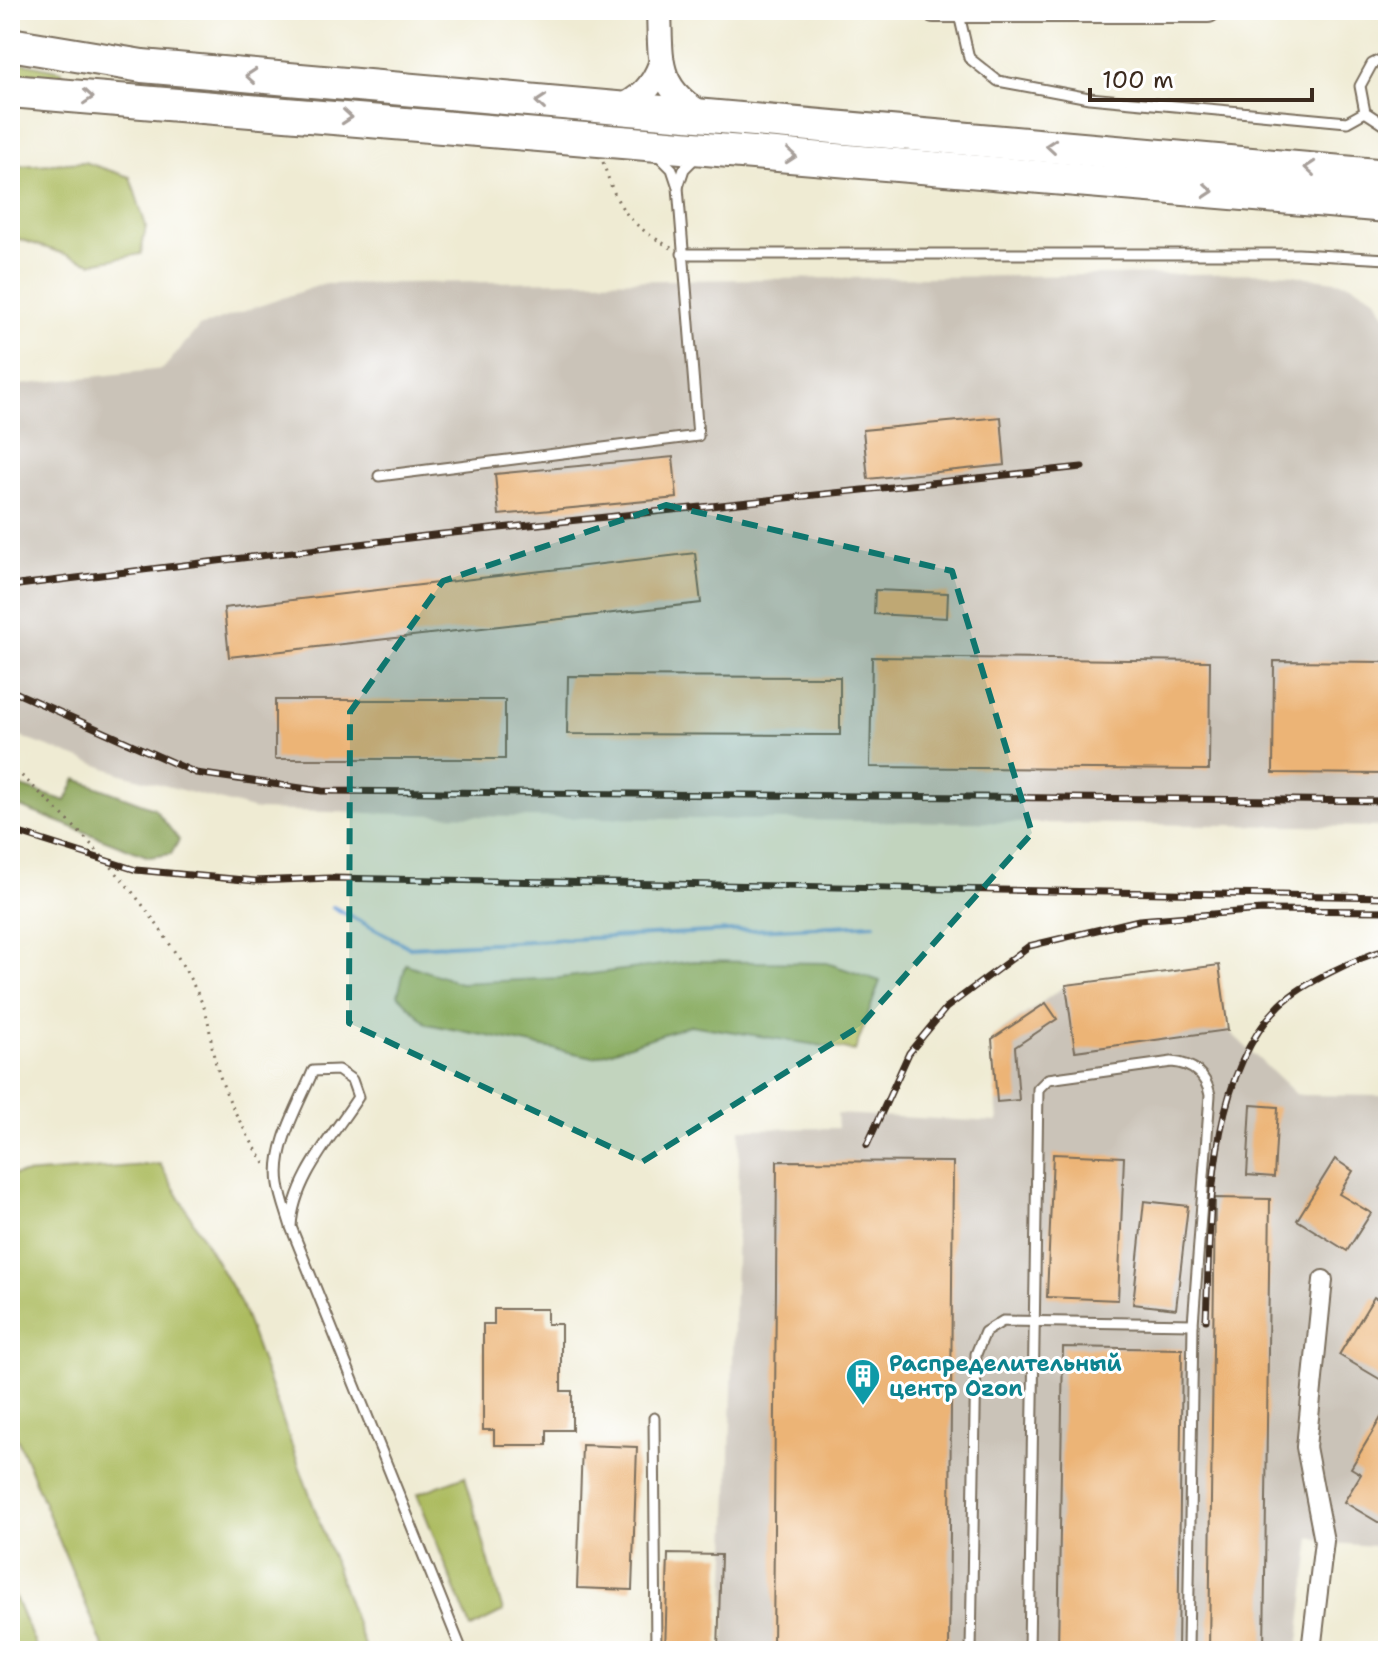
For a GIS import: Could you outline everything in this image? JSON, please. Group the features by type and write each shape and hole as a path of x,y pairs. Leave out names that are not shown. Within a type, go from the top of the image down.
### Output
{"highway":[{"path":"10,44 142,66 1388,176"},
{"path":"10,91 1388,206"}],"street":[{"path":"619,109 641,97 654,82 661,64 659,10"},
{"path":"934,10 1208,10"},
{"path":"661,64 680,101 707,117"},
{"path":"1311,1651 1324,1541 1306,1447 1323,1280"}],"lane":[{"path":"958,10 969,58 998,81 1089,98 1347,122 1365,112"},
{"path":"1388,56 1372,64 1364,74 1360,98 1365,112 1388,127"},
{"path":"379,476 698,436 678,187 672,169 657,154 636,143"},
{"path":"678,187 684,169 694,158 714,150"},
{"path":"682,254 1298,254 1388,259"},
{"path":"1029,1651 1040,1084 1048,1079 1172,1062 1186,1064 1200,1073 1210,1095 1193,1324 1188,1651"},
{"path":"291,1227 292,1210 303,1182 358,1097 352,1080 338,1070 313,1071 286,1135 279,1160 278,1183 291,1227 462,1651"},
{"path":"971,1651 976,1354 979,1342 992,1326 1003,1321 1193,1324"},
{"path":"654,1418 656,1651"}],"path":[{"path":"601,155 615,200 641,231 682,254"},
{"path":"10,765 107,861 145,908 205,1008 215,1062 236,1118 278,1183"}],"highlighted area":[{"path":"666,505 952,571 1032,833 860,1026 642,1162 349,1023 350,712 443,581"}],"shaded area":[{"path":"1279,273 1349,283 1375,297 1388,319 1388,827 510,817 256,810 122,774 10,733 10,386 163,369 199,327 323,284"},
{"path":"1219,965 1228,1030 1297,1095 1388,1096 1388,1547 1333,1543 1311,1537 1298,1651 724,1651 740,1129 838,1128 837,1114 998,1122 992,1038 1066,985"}],"green space":[{"path":"10,60 62,71 63,85 10,80"},
{"path":"84,162 130,177 146,226 141,254 92,263 10,236 10,172 19,166"},
{"path":"76,779 154,808 179,840 171,854 149,857 10,803 10,783 66,801"},
{"path":"694,961 827,963 880,981 855,1051 690,1025 594,1057 427,1024 398,995 406,964 460,983 560,978"},
{"path":"160,1164 240,1302 366,1651 105,1651 10,1421 10,1175"},
{"path":"465,1476 503,1612 471,1628 417,1494"},
{"path":"10,1586 38,1651 10,1651"}],"building":[{"path":"1001,417 1005,465 868,479 863,430"},
{"path":"673,457 677,498 499,515 495,474"},
{"path":"695,553 701,603 229,657 224,608"},
{"path":"875,590 948,593 947,618 874,614"},
{"path":"872,657 1210,661 1209,770 870,767"},
{"path":"1274,661 1388,662 1388,774 1273,773"},
{"path":"568,676 840,677 840,735 567,734"},
{"path":"275,700 505,700 505,759 275,759"},
{"path":"1219,965 1228,1030 1075,1051 1066,985"},
{"path":"1046,1003 1057,1019 1015,1047 1019,1100 997,1102 992,1039"},
{"path":"1251,1105 1278,1107 1274,1177 1247,1175"},
{"path":"1053,1154 1124,1157 1118,1300 1047,1297"},
{"path":"1335,1159 1353,1171 1339,1194 1371,1213 1347,1251 1297,1220"},
{"name":"Распределительный центр Ozon","path":"777,1161 953,1162 949,1651 773,1651"},
{"path":"1215,1198 1270,1199 1264,1651 1209,1651"},
{"path":"1144,1201 1188,1206 1176,1309 1133,1304"},
{"path":"1374,1297 1388,1305 1388,1374 1383,1381 1339,1355"},
{"path":"494,1309 547,1309 547,1324 561,1324 561,1391 572,1391 572,1430 547,1430 547,1445 494,1445 494,1430 483,1430 483,1324 494,1324"},
{"path":"1063,1347 1182,1349 1178,1651 1058,1651"},
{"path":"1388,1406 1388,1528 1344,1502 1361,1474 1351,1468"},
{"path":"582,1445 637,1447 632,1590 577,1588"},
{"path":"668,1554 721,1555 718,1651 665,1651"}],"waterway":[{"path":"333,907 409,947 874,924"}],"railway":[{"path":"10,586 434,535 1082,467"},
{"path":"10,690 196,773 322,791 1388,801"},
{"path":"10,830 136,870 255,881 330,878 1388,897"},
{"path":"867,1145 909,1053 946,1008 1029,946 1139,920 1262,910 1388,911"},
{"path":"1206,1320 1217,1154 1225,1112 1238,1072 1255,1036 1290,996 1331,972 1388,949"}],"place":[{"name":"Распределительный центр Ozon","path":"863,1407"}]}
